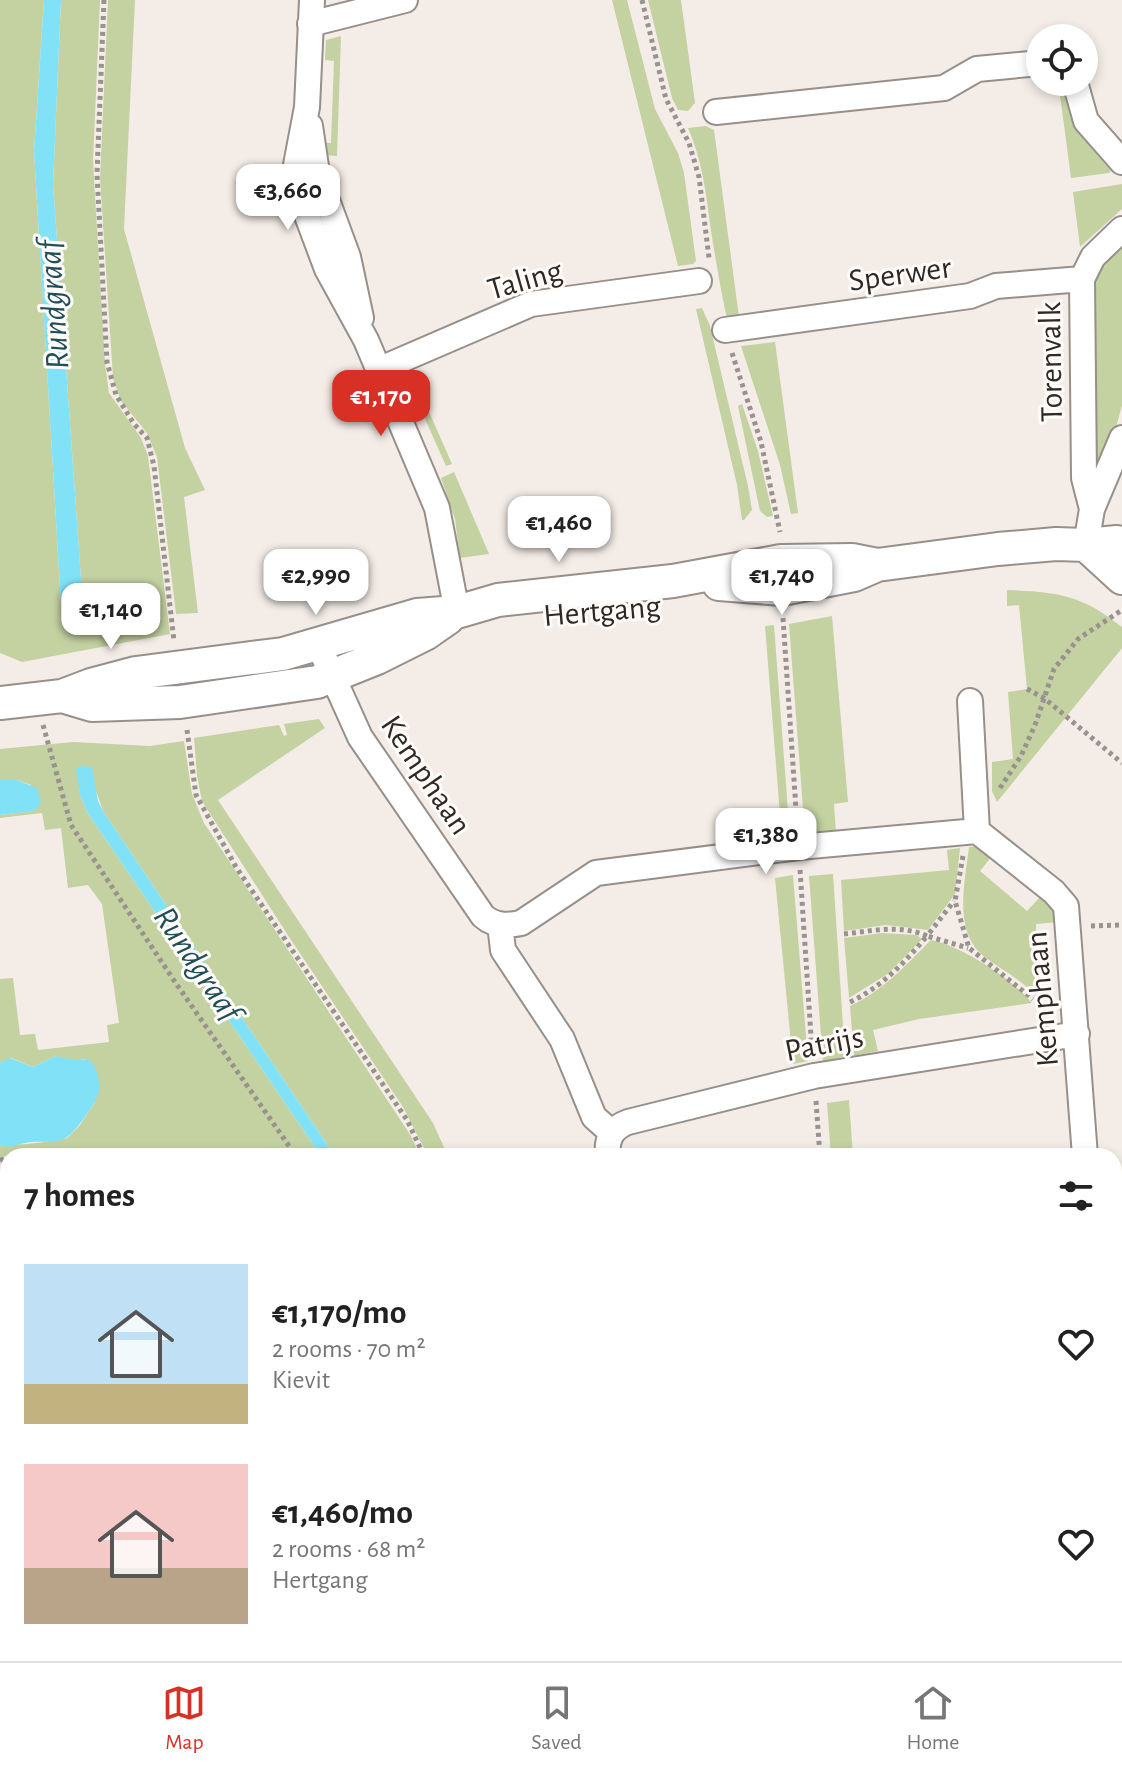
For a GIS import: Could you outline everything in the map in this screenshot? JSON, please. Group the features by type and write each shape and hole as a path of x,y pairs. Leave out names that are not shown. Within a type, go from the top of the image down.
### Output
{"street":[{"path":"405,0 311,12 307,107 317,173 348,257 366,340 437,508 457,612"},
{"path":"716,112 944,88 977,69 1026,64"},
{"path":"1079,96 1086,121 1122,162"},
{"name":"Torenvalk","path":"1092,509 1084,478 1082,279 1093,257 1122,229"},
{"name":"Sperwer","path":"725,330 970,296 996,286 1082,279"},
{"name":"Taling","path":"378,370 531,304 699,281"},
{"name":"Torenvalk","path":"1086,545 1092,509 1122,438"},
{"name":"Hertgang","path":"62,696 106,681 177,667 283,654 417,615 457,612 498,600 673,581 781,561 852,560 877,565 1056,544 1117,542 1122,545"},
{"path":"1086,545 1121,600"},
{"name":"Hertgang","path":"62,696 92,705 180,702 283,688 332,677 425,634 457,612"},
{"name":"Kemphaan","path":"319,646 369,750 483,916 491,923 500,924"},
{"path":"0,703 62,696"},
{"path":"610,1144 594,1117 562,1039 503,950 500,924 521,923 596,873 799,847 972,831 970,701"},
{"name":"Kemphaan","path":"972,831 1054,892 1066,906 1084,1148"},
{"name":"Patrijs","path":"610,1144 618,1126 628,1122 814,1076 1077,1034"}],"path":[{"path":"104,0 97,174 107,362 116,395 147,438 154,466 177,667"},
{"path":"994,798 1021,756 1054,669 1078,639 1121,600"},
{"path":"783,611 819,1148"},
{"path":"1027,689 1044,698 1122,763"},
{"path":"180,702 187,726 196,795 236,867 407,1120 420,1148"},
{"path":"44,731 71,825 290,1148"},
{"path":"850,1002 880,985 906,961 955,901 972,831"},
{"path":"955,901 969,948"},
{"path":"844,934 892,929 916,931 969,948 1033,999"}],"green space":[{"path":"0,0 44,0 34,151 61,604 67,609 83,607 53,184 61,0 100,0 93,161 105,364 109,393 141,438 148,456 170,634 22,662 0,653"},
{"path":"108,0 135,0 124,229 185,448 205,490 184,497 198,613 176,614 157,457 147,433 121,401 113,378 100,178"},
{"path":"612,0 627,0 655,109 678,153 684,173 696,261 693,264 678,266"},
{"path":"648,0 681,0 695,103 688,111 678,110 672,98"},
{"path":"341,36 337,156 323,155 322,143 331,143 334,61 325,60 326,40"},
{"path":"1060,96 1067,96 1082,137 1111,171 1071,178"},
{"path":"706,126 714,130 739,317 728,323 703,179 688,128"},
{"path":"1122,184 1122,209 1080,247 1073,192"},
{"path":"1122,238 1122,405 1109,453 1090,480 1088,329 1094,273"},
{"path":"702,308 710,326 748,486 752,510 744,520 696,309"},
{"path":"775,342 798,513 791,514 780,465 741,346"},
{"path":"412,373 452,464 446,466 414,394 405,396 398,379"},
{"path":"742,404 758,451 773,516 767,517 760,511 738,406"},
{"path":"454,472 489,554 460,558 455,519 441,478"},
{"path":"1007,590 1055,594 1081,601 1122,627 1122,648 997,802 992,791 992,762 1013,759 1008,692 1027,689 1019,605 1007,606"},
{"path":"832,616 848,802 834,804 836,833 805,835 789,624"},
{"path":"774,625 790,838 782,840 765,626"},
{"path":"319,719 325,728 218,800 433,1123 444,1148 424,1148 403,1107 202,801 194,738 279,725 284,736 287,735 284,724"},
{"path":"184,741 192,794 204,823 416,1148 330,1148 103,811 95,788 77,767 80,795 87,812 316,1148 0,1148 0,1145 67,1138 95,1102 84,1059 68,1061 56,1056 33,1067 11,1058 0,1063 0,979 13,978 20,1035 35,1034 38,1050 109,1042 107,1025 119,1023 102,904 88,885 68,888 61,828 45,830 42,813 0,818 0,815 34,811 31,785 17,780 0,780 0,749 73,742 150,746"},
{"path":"978,846 992,856 980,871 1027,911 1041,896 1055,906 1059,922 1036,924 1039,1000 1021,982 986,958 968,935 963,906 965,876 969,847"},
{"path":"960,848 955,894 928,930 886,925 844,931 841,880 949,870 947,850"},
{"path":"833,874 845,1056 823,1062 809,876"},
{"path":"793,875 808,1061 793,1064 775,878"},
{"path":"882,933 916,935 922,939 889,973 849,998 844,938"},
{"path":"931,940 957,949 986,965 1032,1003 919,1019 873,1030 878,1051 854,1056 850,1006 884,985"},
{"path":"849,1100 852,1148 830,1148 827,1103"}],"water":[{"name":"Rundgraaf","path":"44,0 61,0 53,184 83,607 75,610 61,604 34,151"},
{"name":"Rundgraaf","path":"80,766 92,767 98,801 103,811 330,1148 316,1148 87,812 80,795 76,769"},
{"path":"0,780 17,780 37,788 41,803 34,811 0,815"},
{"path":"56,1056 91,1061 98,1075 99,1087 90,1110 62,1140 0,1145 0,1063 10,1058 33,1067"}]}
